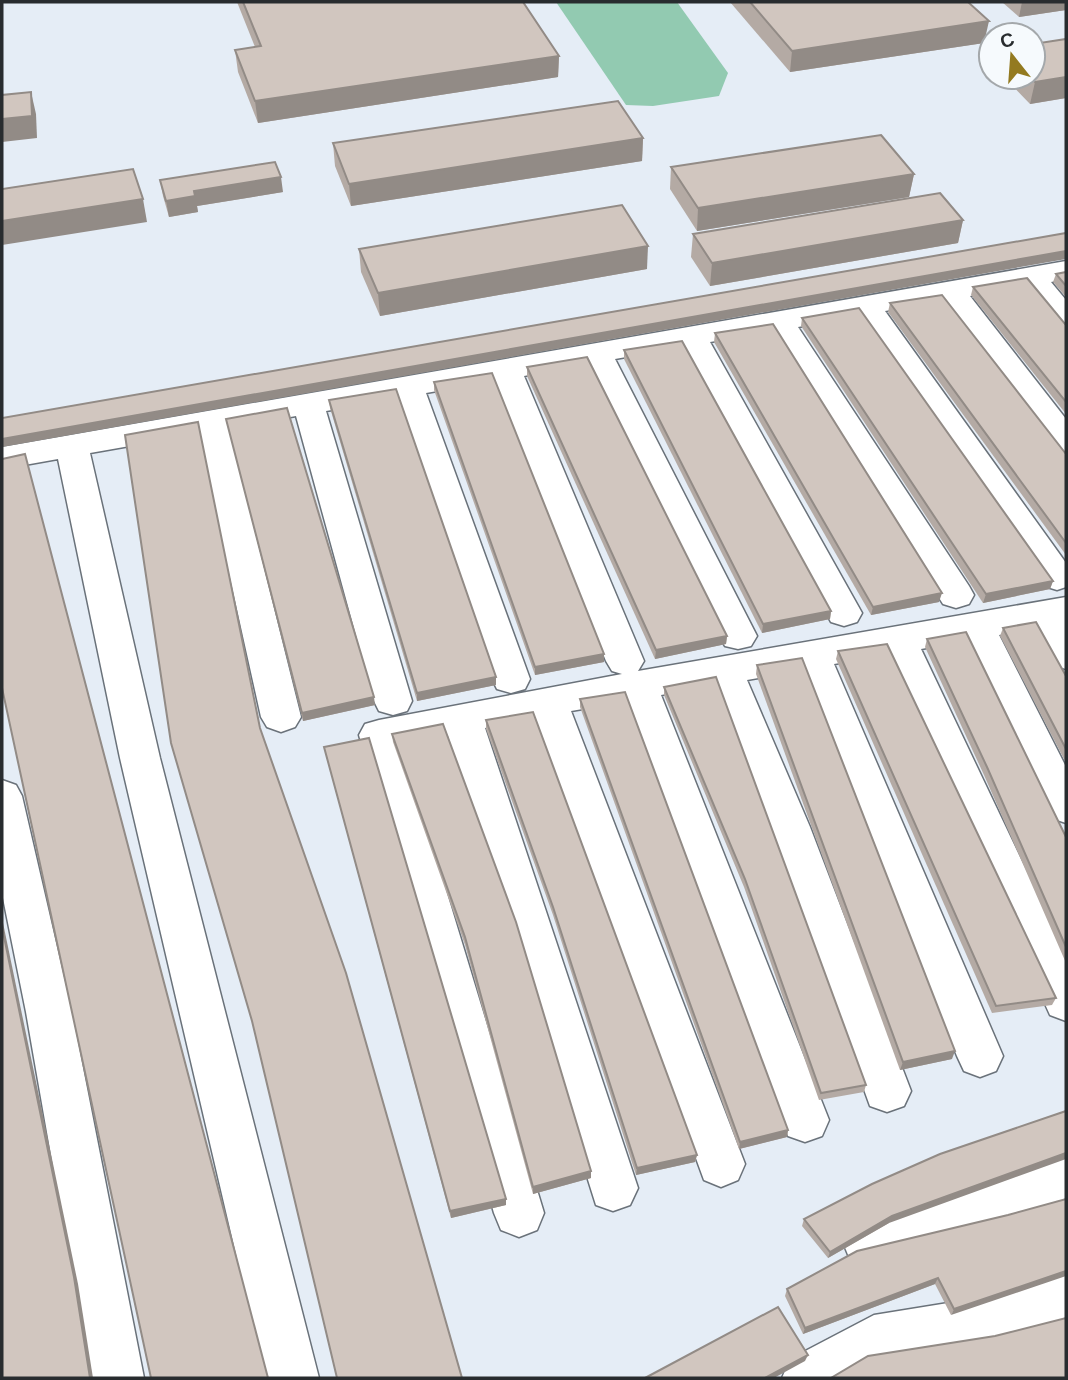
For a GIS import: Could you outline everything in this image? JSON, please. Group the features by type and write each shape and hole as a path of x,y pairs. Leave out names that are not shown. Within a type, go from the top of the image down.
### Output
{"lane":[{"path":"2,458 1066,270"},
{"path":"1030,276 1066,319"},
{"path":"950,290 1066,441"},
{"path":"865,305 1055,601 1066,655"},
{"path":"778,320 956,596"},
{"path":"691,335 844,613"},
{"path":"596,352 731,653 751,730 825,917 887,1091"},
{"path":"505,368 631,674 805,1120"},
{"path":"407,385 511,679"},
{"path":"308,403 393,701"},
{"path":"211,421 281,717"},
{"path":"72,446 140,758 292,1378"},
{"path":"519,1213 379,735 548,701 631,674 731,653 812,656 977,628 1055,601"},
{"path":"977,628 1066,807"},
{"path":"899,641 1066,1001"},
{"path":"812,656 980,1056"},
{"path":"548,701 721,1164"},
{"path":"462,718 614,1188"},
{"path":"2,796 49,1012 117,1378"},
{"path":"869,1245 1066,1179"},
{"path":"809,1378 874,1341 979,1324 1066,1294"}],"green space":[{"path":"556,2 677,2 728,73 719,96 653,106 626,105"}],"building":[{"path":"243,2 523,2 559,56 255,101 235,50 261,46"},
{"path":"750,2 968,2 989,21 977,21 792,51"},
{"path":"1066,39 1066,77 1047,80 1047,42"},
{"path":"31,92 32,116 2,119 2,95"},
{"path":"618,101 643,138 349,184 333,143"},
{"path":"881,135 914,174 698,208 671,167"},
{"path":"275,162 281,177 194,191 195,196 166,201 160,180"},
{"path":"133,169 143,199 2,221 2,189"},
{"path":"940,193 963,220 712,263 693,234"},
{"path":"622,205 648,246 378,293 359,249"},
{"path":"1066,233 1066,251 2,439 2,418"},
{"path":"1066,272 1066,286 1056,274"},
{"path":"1027,278 1066,325 1066,402 973,287"},
{"path":"942,295 1066,454 1066,543 890,303"},
{"path":"859,308 1053,581 986,594 802,318"},
{"path":"773,324 942,593 873,607 715,333"},
{"path":"682,341 831,611 763,624 624,350"},
{"path":"587,357 727,636 656,650 527,367"},
{"path":"492,373 604,654 535,667 434,382"},
{"path":"396,389 496,677 417,693 329,400"},
{"path":"287,408 374,697 302,713 226,419"},
{"path":"198,422 260,728 346,973 462,1378 337,1378 252,1021 171,743 125,435"},
{"path":"25,454 268,1378 151,1378 2,688 2,459"},
{"path":"1036,622 1066,676 1066,749 1003,628"},
{"path":"966,632 1066,837 1066,947 927,639"},
{"path":"887,644 1056,998 996,1006 838,651"},
{"path":"802,658 955,1051 903,1062 757,665"},
{"path":"716,677 866,1085 821,1093 745,879 664,687"},
{"path":"625,692 788,1130 740,1142 580,699"},
{"path":"533,712 697,1155 637,1168 553,907 486,720"},
{"path":"443,724 516,922 591,1171 533,1187 465,937 392,734"},
{"path":"369,738 506,1199 450,1211 324,747"},
{"path":"2,927 74,1277 90,1378 2,1378"},
{"path":"1066,1111 1066,1153 892,1216 830,1252 804,1219 872,1184 940,1154"},
{"path":"1066,1199 1066,1271 954,1309 938,1278 805,1328 787,1289 857,1251"},
{"path":"778,1307 808,1355 765,1378 645,1378"},
{"path":"1066,1318 1066,1378 831,1378 868,1356 995,1336"}]}
